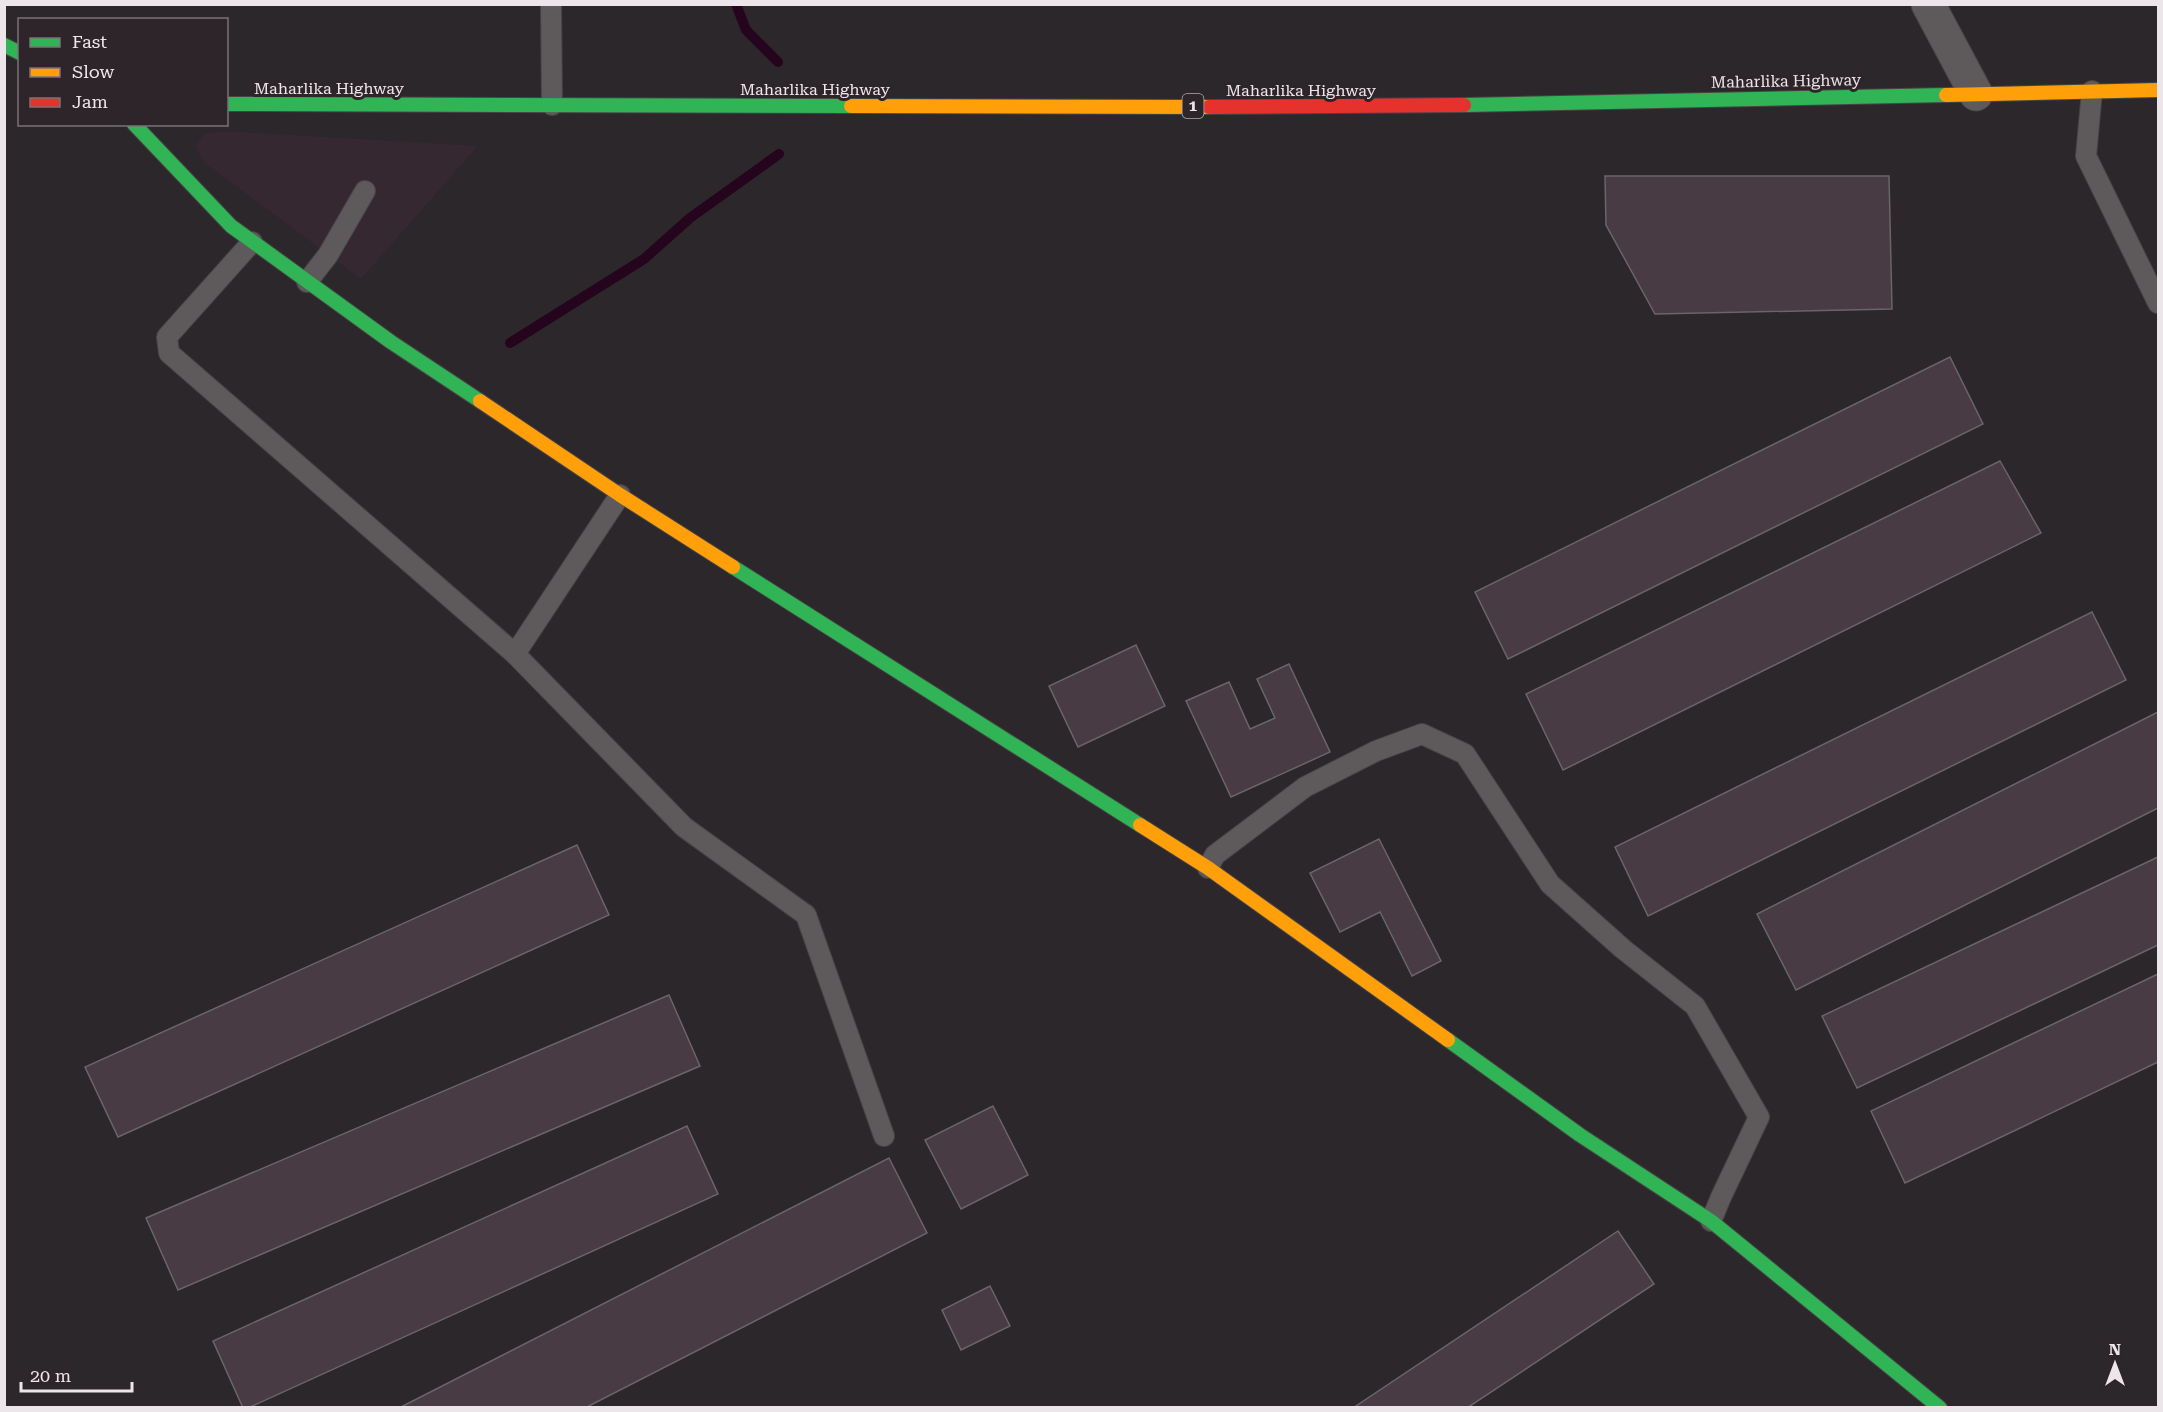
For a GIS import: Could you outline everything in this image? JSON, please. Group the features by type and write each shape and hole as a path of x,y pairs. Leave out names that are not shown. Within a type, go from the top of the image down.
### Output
{"main road":[{"path":"4,45 18,52"},
{"name":"Maharlika Highway","path":"228,104 1373,107 2158,90"},
{"path":"136,126 231,226 401,349 620,495 1208,868 1580,1135 1711,1221 1940,1407"}],"street":[{"path":"1928,4 1976,94"}],"lane":[{"path":"551,4 552,105"},
{"path":"2092,92 2086,156 2158,303"},
{"path":"307,282 328,255 365,191"},
{"path":"252,242 167,337 169,353 515,654 684,827 806,915 884,1136"},
{"path":"515,654 620,495"},
{"path":"1208,868 1215,855 1305,787 1376,751 1422,734 1465,754 1550,884 1623,949 1695,1006 1759,1117 1711,1221"}],"shaded area":[{"path":"224,131 478,146 361,279 204,162 195,146 205,134"}],"building":[{"path":"1605,176 1889,176 1892,309 1655,314 1606,225"},
{"path":"1950,357 1983,424 1508,659 1475,592"},
{"path":"2000,461 2041,533 1563,770 1526,694"},
{"path":"2092,612 2126,680 1648,916 1615,847"},
{"path":"1136,645 1165,706 1078,747 1049,686"},
{"path":"1289,664 1330,752 1231,797 1186,701 1229,682 1250,729 1275,718 1257,679"},
{"path":"2158,712 2158,808 1796,990 1757,914"},
{"path":"1379,839 1441,961 1412,976 1380,912 1340,932 1310,873"},
{"path":"577,845 609,915 118,1137 85,1067"},
{"path":"2158,857 2158,945 1857,1088 1822,1016"},
{"path":"2158,974 2158,1062 1905,1183 1871,1111"},
{"path":"669,995 700,1066 178,1290 146,1218"},
{"path":"993,1106 1028,1175 961,1209 925,1140"},
{"path":"687,1126 718,1194 248,1408 243,1408 213,1341"},
{"path":"889,1158 927,1233 585,1408 399,1408"},
{"path":"1618,1231 1654,1284 1467,1408 1353,1408"},
{"path":"990,1286 1010,1326 961,1350 942,1310"}],"waterway":[{"path":"736,4 746,30 778,62"},
{"path":"510,343 644,259 690,218 779,154"}],"traffic: fast":[{"path":"4,45 18,52"},
{"path":"1464,105 1946,95"},
{"path":"228,104 851,106"},
{"path":"136,126 231,226 391,342 480,401"},
{"path":"733,567 1140,825"},
{"path":"1448,1040 1580,1135 1711,1221 1940,1408"}],"traffic: slow":[{"path":"1946,95 2158,90"},
{"path":"851,106 1209,107"},
{"path":"480,401 733,567"},
{"path":"1140,825 1208,868 1448,1040"}],"traffic: jam":[{"path":"1209,107 1464,105"}]}
